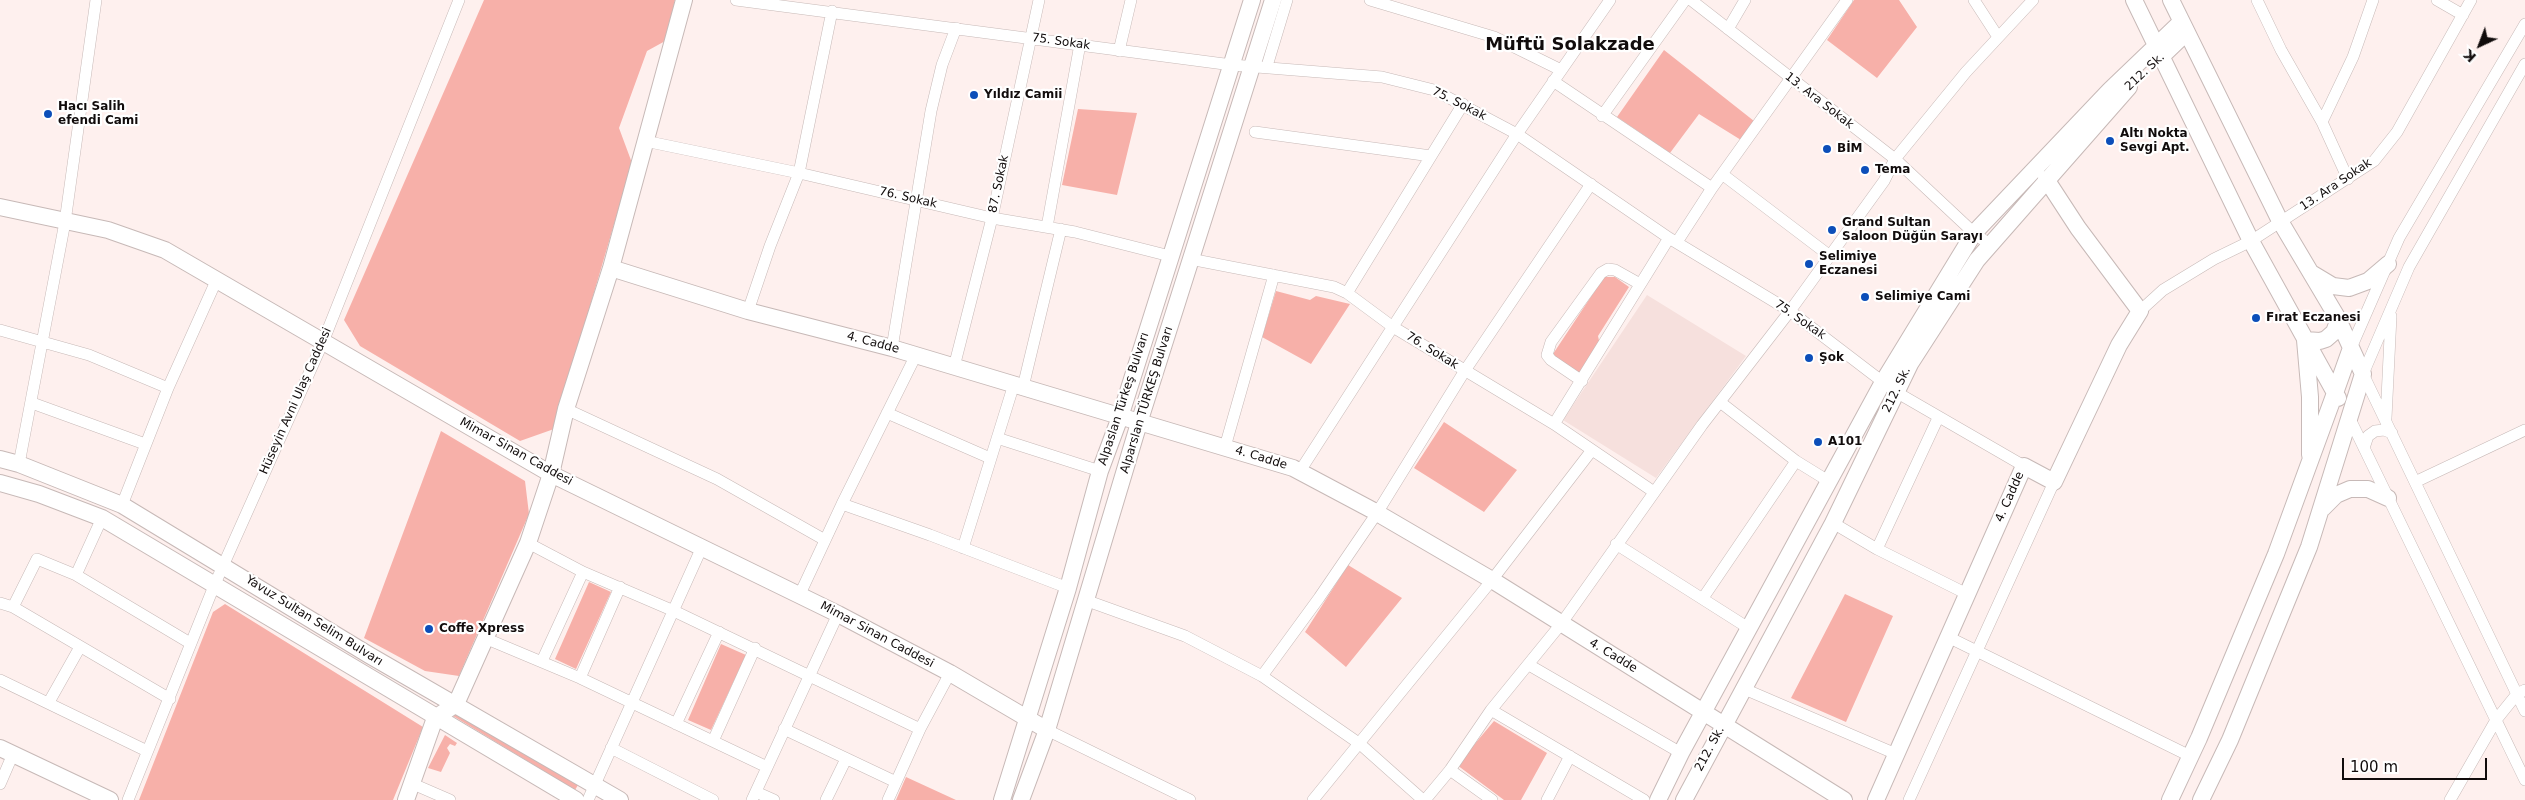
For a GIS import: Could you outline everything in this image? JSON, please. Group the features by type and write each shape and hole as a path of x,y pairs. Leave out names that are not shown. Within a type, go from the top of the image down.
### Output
{"main road":[{"path":"406,800 436,718 456,704 487,639 528,543 551,474 566,409 611,268 684,0"},
{"name":"Alpaslan Türkeş Bulvarı","path":"1002,800 1068,588 1100,471 1120,417 1252,0"},
{"name":"Alparslan TÜRKEŞ Bulvarı","path":"1020,800 1047,730 1190,259 1260,66 1272,0"},
{"path":"2134,0 2251,242 2350,419"},
{"path":"2171,0 2183,28 2280,221 2338,321 2363,374 2309,547 2230,740 2201,800"},
{"name":"212. Sk.","path":"1684,800 1742,688 1833,522 1890,387 1910,364 1976,260 2158,52 2183,28"},
{"path":"1658,800 1703,711 1830,482 1890,387 1974,233 2110,90 2158,52"},
{"path":"2046,179 2078,228 2140,311 2123,338 2054,482"},
{"name":"Mimar Sinan Caddesi","path":"0,207 108,230 165,250 551,474 800,594 950,673 1027,716 1047,730"},
{"path":"2310,272 2333,286 2349,288 2368,281 2388,264"},
{"name":"4. Cadde","path":"611,268 748,312 892,348 1300,471 1492,580 1844,800"},
{"path":"2305,340 2326,340 2334,332 2338,321"},
{"path":"2305,340 2310,397 2310,465"},
{"path":"2170,800 2276,554 2310,465 2351,348"},
{"name":"Yavuz Sultan Selim Bulvarı","path":"0,459 19,464 122,505 224,565 369,655 456,704 592,793 620,800"},
{"name":"4. Cadde","path":"1876,800 2024,466 2054,482"},
{"name":"Yavuz Sultan Selim Bulvarı","path":"0,484 40,494 102,518 576,800"},
{"path":"2322,509 2336,495 2350,490 2368,489 2388,498"},
{"path":"7,751 110,800"}],"street":[{"path":"19,464 32,403 64,222 96,0"},
{"name":"Hüseyin Avni Ulaş Caddesi","path":"128,800 214,586 323,342 459,0"},
{"name":"75. Sokak","path":"736,0 1232,65 1382,77 1434,90 1516,134 1673,240 1790,311 1890,387 1938,418 2024,466"},
{"name":"87. Sokak","path":"954,367 992,218 1038,0"},
{"path":"1119,51 1131,0"},
{"path":"1260,66 1287,0"},
{"path":"1370,0 1494,37 1560,70"},
{"path":"1300,471 1516,134 1610,0"},
{"path":"1602,116 1684,0"},
{"name":"13. Ara Sokak","path":"1691,0 1895,159 1974,233 1990,244"},
{"path":"1728,29 1745,0"},
{"path":"1554,424 1640,284 1712,188 1847,0"},
{"path":"1974,0 1998,37"},
{"path":"1085,600 1185,636 1262,676 1360,744 1424,800 1450,770 1491,710 1561,624 1616,544 1720,402 1790,311 1884,181 1895,159 1966,72 2033,0"},
{"path":"2258,0 2281,50 2322,122 2348,179"},
{"path":"2322,122 2353,57 2373,0"},
{"path":"2437,0 2463,15"},
{"name":"13. Ara Sokak","path":"2140,311 2163,290 2214,260 2251,242 2280,221 2374,161 2397,132 2471,0"},
{"path":"748,312 770,246 799,173 832,12"},
{"path":"2351,348 2399,238 2525,24"},
{"path":"892,348 936,88 956,28"},
{"path":"1047,227 1080,44"},
{"path":"2496,720 2524,708 2521,692 2363,374 2409,267 2525,64"},
{"path":"1553,81 1602,116 1712,188"},
{"path":"1347,293 1463,104"},
{"path":"1255,132 1431,156"},
{"name":"76. Sokak","path":"645,141 799,173 992,218 1061,229 1170,256"},
{"path":"1722,174 1830,256"},
{"path":"1262,676 1319,598 1377,513 1464,372 1591,184"},
{"path":"963,548 990,458 1018,386 1061,229"},
{"name":"76. Sokak","path":"1190,259 1334,287 1347,293 1393,327 1464,372 1554,424 1654,492"},
{"path":"1582,381 1551,360 1548,355 1550,342 1601,273 1608,269 1615,270 1640,284"},
{"path":"1224,447 1274,275"},
{"path":"122,505 168,388 217,279"},
{"path":"2386,419 2391,309"},
{"path":"0,330 89,355 168,388"},
{"path":"800,594 842,504 916,355"},
{"path":"1720,402 1796,461 1830,482"},
{"path":"32,403 145,444"},
{"path":"566,409 717,479 825,540"},
{"path":"887,413 990,458"},
{"path":"1877,549 1938,418"},
{"path":"2350,419 2525,780"},
{"path":"2364,448 2368,436 2375,430 2384,430 2392,433"},
{"path":"2415,482 2525,430"},
{"path":"997,438 1100,471"},
{"path":"1314,800 1492,580 1592,450"},
{"path":"1704,598 1796,461"},
{"path":"1909,800 2054,482"},
{"path":"842,504 1068,588"},
{"path":"76,575 102,518"},
{"path":"1833,522 1877,549 1967,594"},
{"path":"528,543 583,572 674,610 810,674 920,729"},
{"path":"1616,544 1704,598 1750,629"},
{"path":"592,793 630,704 702,547"},
{"path":"13,607 38,559 76,575 190,643"},
{"path":"542,661 583,572"},
{"path":"580,678 620,587"},
{"path":"0,603 13,607 170,699"},
{"path":"774,800 754,796 838,614"},
{"path":"676,724 719,632"},
{"path":"1948,637 2190,756"},
{"path":"487,639 580,678 630,704 767,767"},
{"path":"49,702 80,646"},
{"path":"713,741 755,648"},
{"path":"1529,665 1681,753"},
{"path":"888,800 920,729 950,673"},
{"path":"0,680 49,702 147,751"},
{"path":"1742,688 1896,754"},
{"path":"2450,800 2496,720 2521,692"},
{"path":"1491,710 1644,800"},
{"path":"784,729 896,782"},
{"path":"1047,730 1190,800"},
{"path":"611,748 713,800"},
{"path":"0,784 7,751"},
{"path":"1547,800 1570,756"},
{"path":"826,800 846,759"},
{"path":"1450,770 1492,800"},
{"path":"413,784 450,800"}],"shaded area":[{"path":"484,0 675,0 667,40 647,51 619,128 632,163 554,429 520,441 360,346 344,320"},
{"path":"1854,0 1899,0 1917,27 1877,78 1827,40"},
{"path":"1664,50 1754,121 1741,140 1699,114 1670,153 1617,117"},
{"path":"1078,109 1137,113 1117,195 1062,185"},
{"path":"1604,277 1615,277 1629,287 1598,336 1600,345 1581,374 1554,357 1553,354"},
{"path":"1276,291 1310,300 1316,296 1350,304 1311,364 1262,337"},
{"path":"1647,295 1746,356 1656,478 1563,420"},
{"path":"1444,422 1517,470 1484,512 1414,468"},
{"path":"441,431 525,481 529,514 459,676 425,671 364,638"},
{"path":"1348,565 1402,598 1346,667 1305,632"},
{"path":"589,582 611,592 576,669 555,659"},
{"path":"1845,594 1893,616 1846,722 1791,698"},
{"path":"225,604 423,727 393,800 139,800 213,612"},
{"path":"721,644 746,655 711,730 688,720"},
{"path":"455,710 578,785 575,790 453,716"},
{"path":"1494,721 1547,753 1521,800 1504,800 1457,765"},
{"path":"445,735 457,743 455,746 450,744 447,748 450,753 441,772 428,768"},
{"path":"906,777 956,800 896,800"}],"place":[{"name":"Yıldız Camii","path":"974,95"},
{"name":"Hacı Salih efendi Cami","path":"48,114"},
{"name":"Altı Nokta Sevgi Apt.","path":"2110,141"},
{"name":"BİM","path":"1827,149"},
{"name":"Tema","path":"1865,170"},
{"name":"Grand Sultan Saloon Düğün Sarayı","path":"1832,230"},
{"name":"Selimiye Eczanesi","path":"1809,264"},
{"name":"Selimiye Cami","path":"1865,297"},
{"name":"Fırat Eczanesi","path":"2256,318"},
{"name":"Şok","path":"1809,358"},
{"name":"A101","path":"1818,442"},
{"name":"Coffe Xpress","path":"429,629"}],"district":[{"name":"Müftü Solakzade","path":"1570,45"}]}
